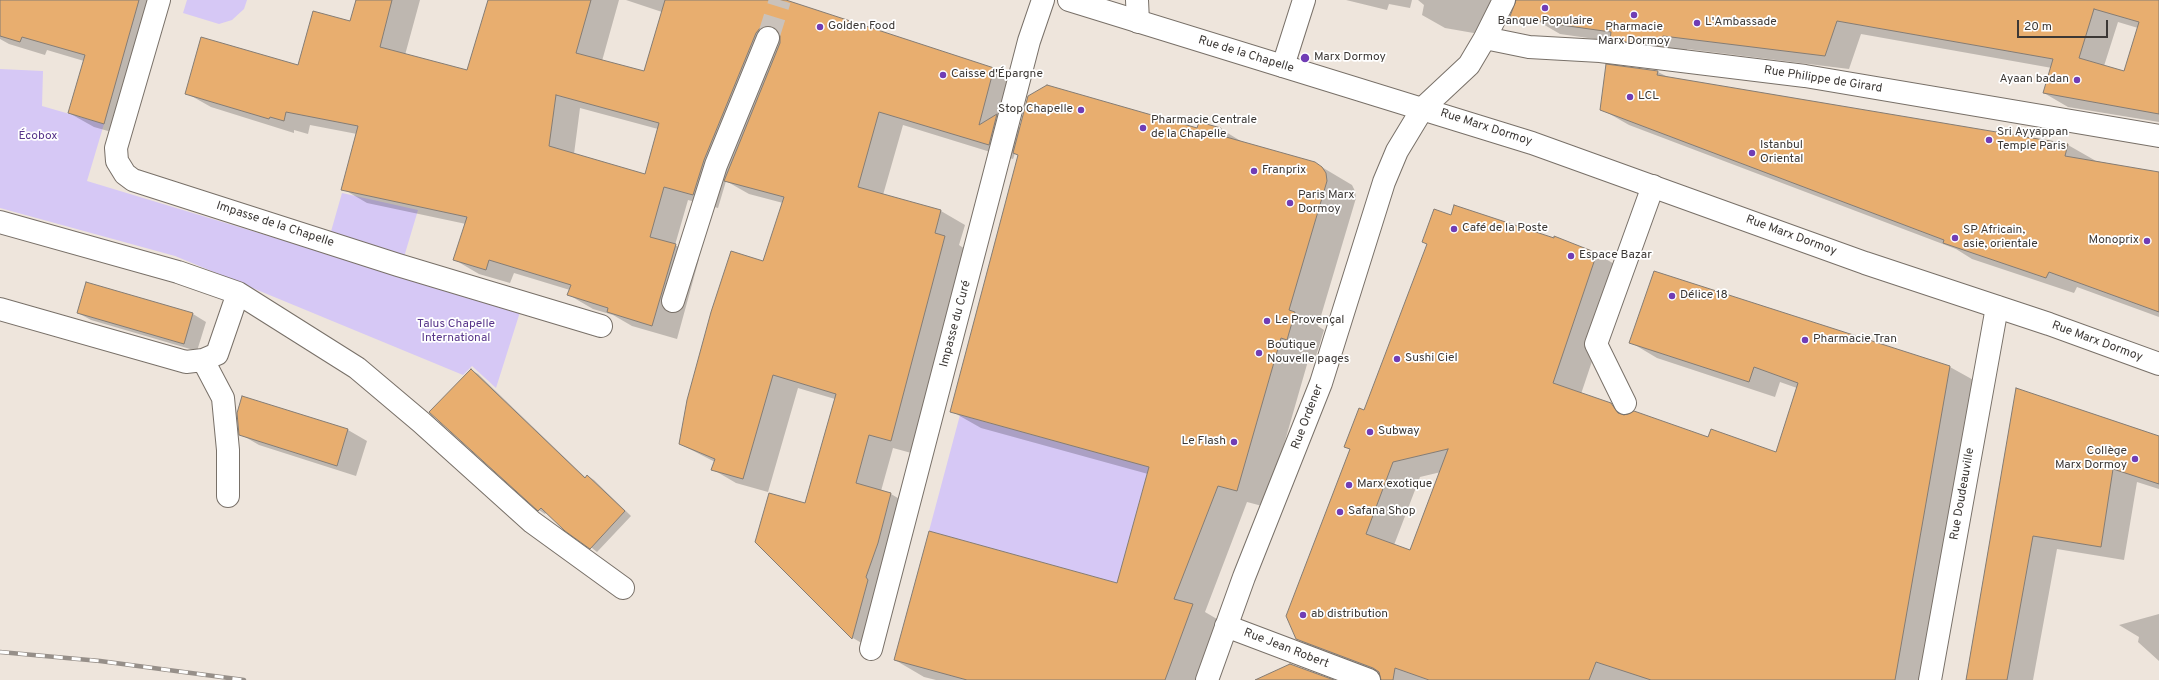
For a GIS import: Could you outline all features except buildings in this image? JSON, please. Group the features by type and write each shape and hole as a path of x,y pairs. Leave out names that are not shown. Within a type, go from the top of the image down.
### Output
{"street":[{"name":"Impasse de la Chapelle","path":"159,0 116,148 117,161 125,174 133,180 398,265 601,326"},
{"name":"Impasse du Curé","path":"871,649 1029,41 1043,0"},
{"name":"Rue de la Chapelle","path":"1069,0 1423,108"},
{"path":"1137,0 1138,22"},
{"path":"1283,66 1304,0"},
{"name":"Rue Ordener","path":"1207,680 1226,626 1321,384 1384,182 1397,151 1423,108 1469,65 1485,38 1504,0"},
{"path":"673,301 716,166 768,38"},
{"name":"Rue Philippe de Girard","path":"1485,38 1529,47 1600,51 1805,76 2159,136"},
{"name":"Rue Marx Dormoy","path":"1423,108 1532,143 1865,263 1997,307 2159,364"},
{"path":"1625,403 1596,344 1653,186"},
{"path":"0,222 178,272 238,293 357,368 421,422 532,522 623,588"},
{"path":"0,309 186,362 203,360 216,354 238,293"},
{"name":"Rue Doudeauville","path":"1930,680 1997,307"},
{"path":"203,360 224,404 228,450 228,496"},
{"name":"Rue Jean Robert","path":"1226,626 1369,680"}],"green space":[{"path":"187,0 247,0 244,9 232,20 219,24 183,13"},
{"name":"Talus Chapelle International","path":"0,69 43,71 42,106 104,124 87,181 520,312 496,388 472,366 463,375 175,256 0,208"},
{"path":"342,193 418,210 404,257 330,235"},
{"path":"960,415 1149,467 1117,583 929,531"}],"tunnel":[{"path":"768,38 780,0"}],"railway":[{"path":"0,652 100,661 244,680"}],"place":[{"name":"Banque Populaire","path":"1545,8"},
{"name":"Pharmacie Marx Dormoy","path":"1634,15"},
{"name":"L'Ambassade","path":"1697,23"},
{"name":"Golden Food","path":"820,27"},
{"name":"Marx Dormoy","path":"1305,58"},
{"name":"Caisse d'Épargne","path":"943,75"},
{"name":"Ayaan badan","path":"2077,80"},
{"name":"LCL","path":"1630,97"},
{"name":"Stop Chapelle","path":"1081,110"},
{"name":"Pharmacie Centrale de la Chapelle","path":"1143,128"},
{"name":"Sri Ayyappan Temple Paris","path":"1989,140"},
{"name":"Istanbul Oriental","path":"1752,153"},
{"name":"Franprix","path":"1254,171"},
{"name":"Paris Marx Dormoy","path":"1290,203"},
{"name":"Café de la Poste","path":"1454,229"},
{"name":"SP Africain, asie, orientale","path":"1955,238"},
{"name":"Monoprix","path":"2147,241"},
{"name":"Espace Bazar","path":"1571,256"},
{"name":"Délice 18","path":"1672,296"},
{"name":"Le Provençal","path":"1267,321"},
{"name":"Pharmacie Tran","path":"1805,340"},
{"name":"Boutique Nouvelle pages","path":"1259,353"},
{"name":"Sushi Ciel","path":"1397,359"},
{"name":"Subway","path":"1370,432"},
{"name":"Le Flash","path":"1234,442"},
{"name":"Collège Marx Dormoy","path":"2135,459"},
{"name":"Marx exotique","path":"1349,485"},
{"name":"Safana Shop","path":"1340,512"},
{"name":"ab distribution","path":"1303,615"}],"park label":[{"name":"Écobox","path":"38,137"}]}
